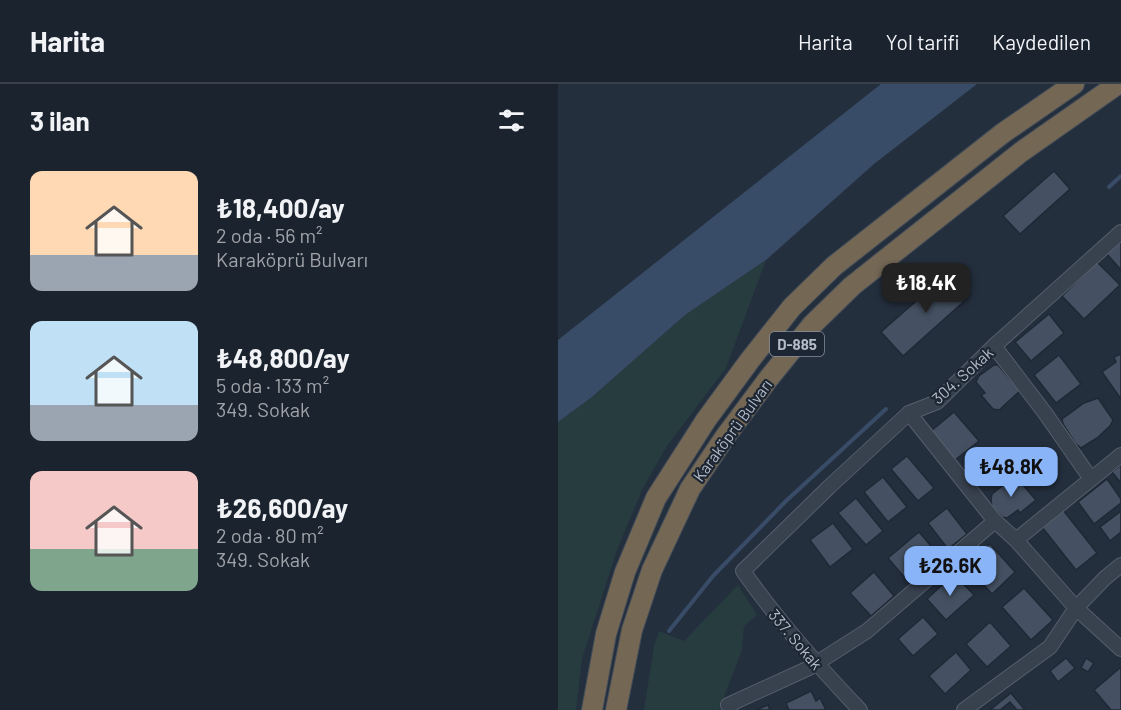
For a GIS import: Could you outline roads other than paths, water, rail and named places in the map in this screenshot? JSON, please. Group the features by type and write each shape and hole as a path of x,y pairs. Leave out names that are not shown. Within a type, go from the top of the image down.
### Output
{"highway":[{"name":"Karaköprü Bulvarı","path":"592,710 606,634 625,572 656,498 706,420 750,360 792,307 834,266 1003,133 1074,84"},
{"name":"Karaköprü Bulvarı","path":"616,710 632,630 657,560 690,489 769,378 812,325 852,286 995,172 1118,84"}],"street":[{"name":"304. Sokak","path":"750,564 909,413 937,402 994,346 1121,232"},
{"path":"994,346 1091,479"},
{"path":"909,413 995,521 1016,540 1076,608 1121,649"},
{"path":"1016,540 1121,456"},
{"path":"730,710 728,705 792,677 867,631 995,521"},
{"name":"337. Sokak","path":"750,564 743,571 760,595 816,664 860,710"},
{"path":"964,710 1050,647 1076,608 1121,565"}],"water":[{"path":"881,84 977,84 874,164 766,260 685,315 592,397 558,422 558,340"}],"waterway":[{"path":"1109,187 1121,176"},
{"path":"669,631 713,576 786,501 886,409"}]}
